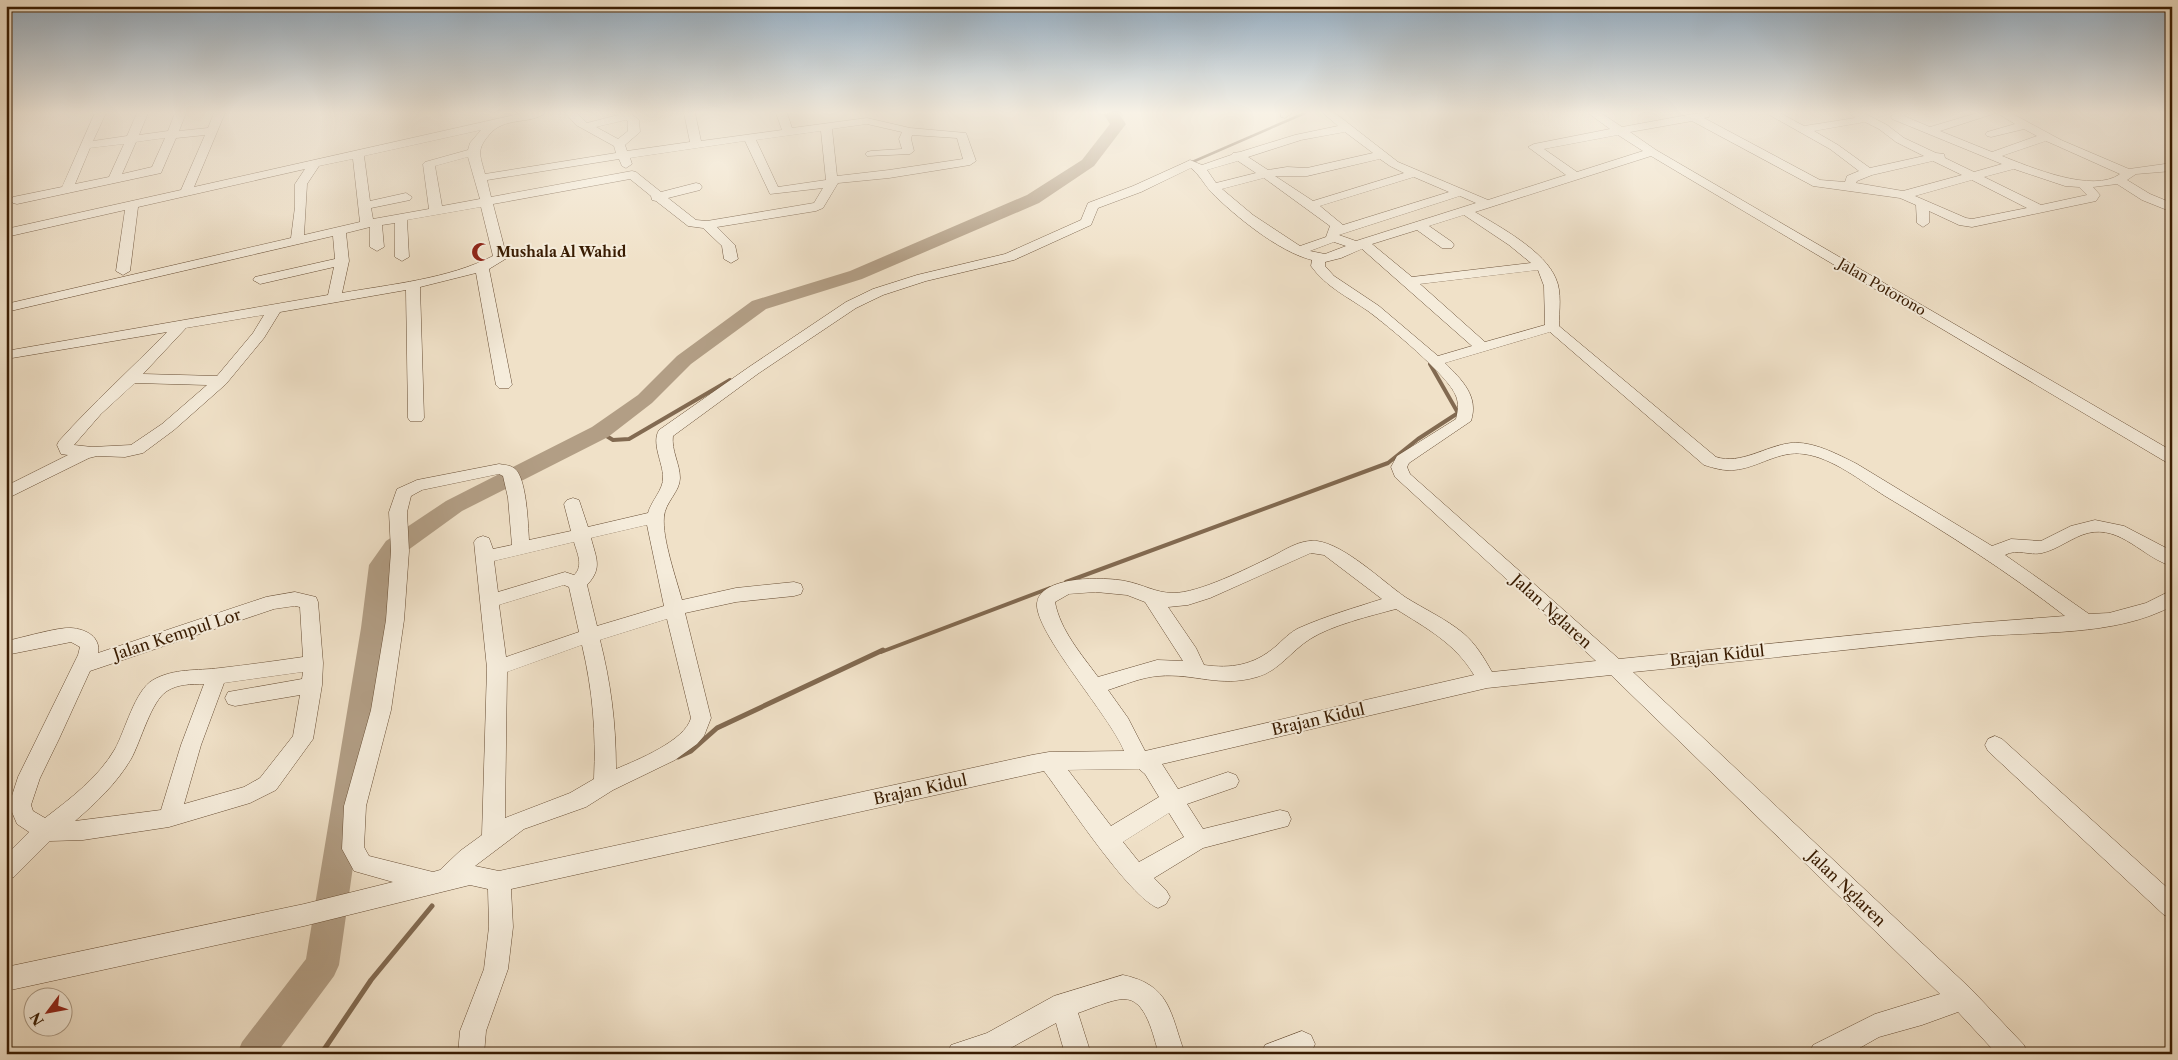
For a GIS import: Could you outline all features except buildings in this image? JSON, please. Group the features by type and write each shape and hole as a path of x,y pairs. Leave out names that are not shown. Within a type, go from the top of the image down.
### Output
{"street":[{"path":"67,189 78,162"},
{"path":"114,179 121,162"},
{"path":"18,200 157,170 160,162"},
{"path":"185,194 199,162"},
{"path":"6,233 325,162"},
{"path":"359,162 364,206 371,223 377,247"},
{"path":"435,162 429,164 436,211"},
{"path":"6,355 334,300 413,285 482,268 500,258 476,162"},
{"path":"480,178 577,162"},
{"path":"761,162 774,191 965,162"},
{"path":"6,308 371,223 632,175 692,223 707,225 818,207 832,181 830,162"},
{"path":"882,162 889,174"},
{"path":"1200,169 1217,162"},
{"path":"1247,162 1336,224 1335,234"},
{"path":"1214,187 1265,175 1287,171 1307,172 1348,162"},
{"path":"1392,162 1488,204"},
{"path":"1555,162 1575,176"},
{"path":"6,979 357,903 440,880 516,822 533,814 578,800 605,784 662,756 698,729 701,718 674,610 655,517 659,503 670,487 672,478 664,439 665,434 835,314 878,292 922,278 1009,257 1087,222 1092,206 1128,193 1190,164 1196,165 1214,187 1258,223 1298,250 1319,258 1334,256 1360,244 1467,212 1618,162"},
{"name":"Jalan Potorono","path":"1670,162 2172,458"},
{"path":"1778,162 1817,183 1850,186 1902,195 1956,220 1972,223 2092,198 2094,195 2083,184"},
{"path":"1855,162 1868,172"},
{"path":"1850,186 1851,178 1868,172 1911,162"},
{"path":"1946,162 2039,209"},
{"path":"2008,162 2047,177 2083,184 2100,184 2123,177 2172,168"},
{"path":"2095,162 2123,177 2146,197 2172,208"},
{"path":"297,241 301,208 301,184 314,165"},
{"path":"1902,195 2014,165"},
{"path":"1311,205 1415,173"},
{"path":"656,196 696,187"},
{"path":"1298,250 1335,234 1461,192"},
{"path":"364,206 406,197"},
{"path":"1922,204 1923,223"},
{"path":"123,271 132,205"},
{"path":"1467,212 1524,251 1541,266 1550,280 1552,327 1710,461 1720,466 1734,466 1792,448 1818,453 1844,464 1993,553 2086,622"},
{"path":"401,217 402,258"},
{"path":"707,225 728,245 731,259"},
{"path":"1420,226 1447,245"},
{"path":"334,300 342,261 339,231"},
{"path":"1335,234 1360,244 1409,281 1482,347"},
{"path":"1319,258 1318,266 1321,272 1374,309 1435,361 1552,327"},
{"path":"260,280 342,261"},
{"path":"1409,281 1541,266"},
{"path":"482,268 504,385"},
{"path":"413,285 416,418"},
{"path":"182,324 131,378 95,410 66,445 67,450 125,452 137,449 168,427 221,381 259,335 275,309"},
{"name":"Jalan Nglaren","path":"1435,361 1462,390 1468,411 1463,421 1403,460 1399,468 1403,477 1614,666 1962,998 2015,1054"},
{"path":"131,378 221,381"},
{"path":"6,493 75,458 97,451"},
{"path":"440,880 362,864 353,849 355,806 381,710 395,620 400,551 398,512 401,497 407,490 417,484 499,469 506,470 509,472 514,484 520,549"},
{"path":"573,504 589,565 587,573 577,583"},
{"path":"494,839 497,668 484,550 520,549 655,517"},
{"path":"1993,553 2007,546 2014,545 2040,548 2059,540 2067,534 2094,526 2108,527 2127,533 2172,560"},
{"path":"1198,840 1153,768 1141,761 1125,730 1053,626 1047,609 1047,599 1060,591 1099,584 1128,588 1152,598 1178,600 1194,596 1274,563 1295,552 1318,546 1330,550 1398,601 1456,638 1473,656 1487,680"},
{"path":"490,601 565,578 577,583 600,684 606,734 605,784"},
{"path":"497,668 590,635 695,603 736,595 794,590"},
{"path":"1152,598 1189,652 1196,670"},
{"name":"Brajan Kidul","path":"440,880 470,876 499,881 1049,761 1141,761 1487,680 1974,630 2109,620 2152,608 2172,598"},
{"name":"Jalan Kempul Lor","path":"82,666 273,602 296,599 309,602 313,663"},
{"path":"1095,686 1157,668 1178,668 1220,674 1255,670 1275,658 1303,634 1338,619 1398,601"},
{"path":"6,648 71,635 82,638 90,645 88,655 29,778 20,805 25,818 45,831 83,830 170,818 250,794 268,784 303,740 312,685 313,663 217,676 184,677 159,686 148,697 123,754 107,777 82,802 45,831 6,870"},
{"path":"170,818 191,745 217,676"},
{"path":"235,698 312,685"},
{"path":"1995,744 2168,900"},
{"path":"1049,761 1136,876 1158,897"},
{"path":"1109,839 1172,800 1228,782"},
{"path":"1136,876 1198,840 1280,819"},
{"path":"471,1054 474,1032 496,969 501,927 499,881"},
{"path":"960,1054 993,1049 1064,1005 1123,987 1137,990 1150,999 1156,1008 1172,1054"},
{"path":"1822,1054 1875,1026 1922,1013 1962,998"},
{"path":"1064,1005 1078,1054"},
{"path":"1274,1054 1302,1044"}],"waterway":[{"path":"254,1054 322,965 374,628 381,565 395,547 454,506 600,432 645,399 684,360 759,305 856,275 1033,199 1088,162"},
{"path":"1066,582 1388,463 1418,439 1458,413 1430,364"},
{"path":"600,432 613,440 629,439 730,380"},
{"path":"881,652 1050,588"},
{"path":"678,757 691,751 717,728 883,650"},
{"path":"321,1054 371,980 432,906"}],"place":[{"name":"Mushala Al Wahid","path":"481,252"}]}
